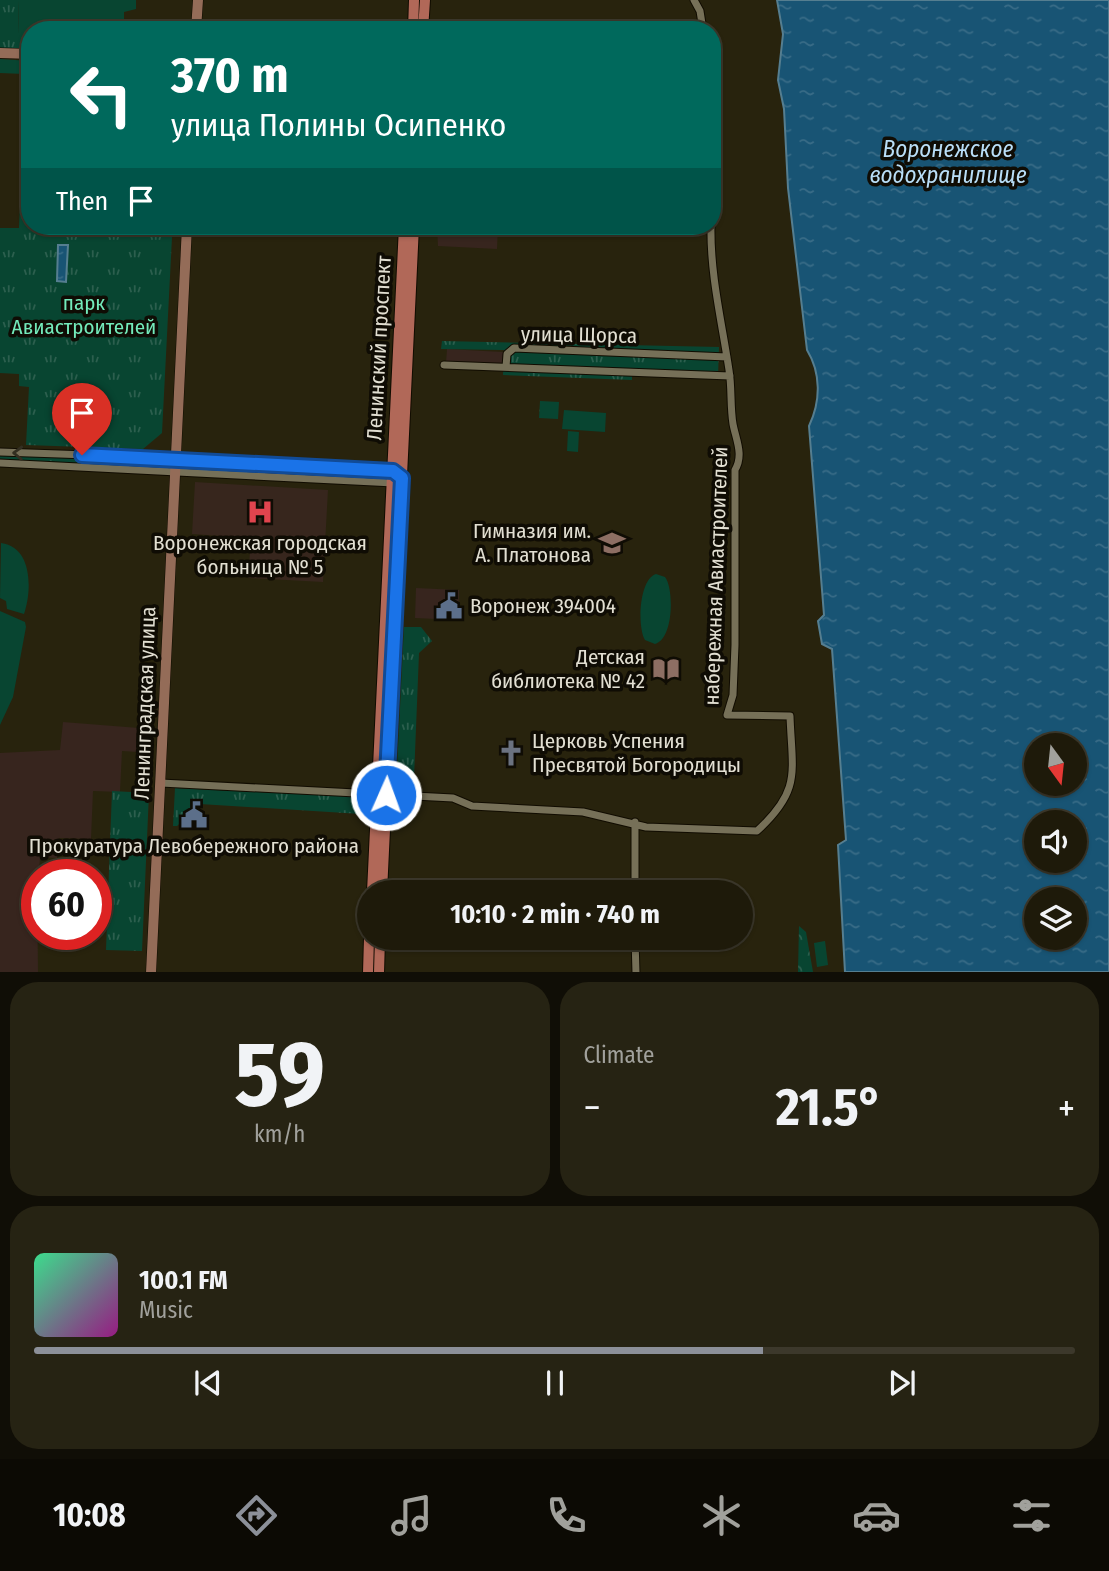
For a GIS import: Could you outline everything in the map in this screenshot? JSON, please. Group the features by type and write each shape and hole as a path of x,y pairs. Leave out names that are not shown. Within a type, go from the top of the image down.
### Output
{"main road":[{"path":"197,21 198,0"},
{"path":"413,21 414,0"},
{"path":"424,21 425,0"},
{"path":"0,53 21,54"},
{"name":"Ленинградская улица","path":"151,972 187,235"},
{"name":"Ленинский проспект","path":"373,880 381,795 396,478 404,235"},
{"name":"Ленинский проспект","path":"396,478 413,235"},
{"name":"Ленинский проспект","path":"381,795 382,880"},
{"path":"368,972 369,950"},
{"path":"379,972 380,950"}],"street":[{"path":"694,0 702,21"},
{"name":"набережная Авиастроителей","path":"635,822 646,827 757,831 771,818 793,786 790,716 727,715 733,695 737,575 735,470 739,464 730,376 712,260 711,235"},
{"name":"улица Щорса","path":"444,365 506,367 507,354 514,348 727,357"},
{"path":"506,367 730,376"},
{"path":"0,452 177,458 396,478"},
{"path":"0,463 396,478"},
{"path":"161,783 453,798 472,806 583,812 635,822 635,880"},
{"path":"635,950 636,972"}],"shaded area":[{"path":"437,235 498,235 497,249 438,246"},
{"path":"447,349 503,352 503,364 446,363"},
{"name":"Воронежская городская больница № 5","path":"195,482 328,490 323,582 248,578 251,538 192,534"},
{"path":"416,588 459,590 458,620 415,618"},
{"path":"63,722 139,728 138,752 122,751 120,792 93,791 91,839 59,838 57,858 21,859 21,950 38,950 38,972 0,972 0,753 60,750"}],"green space":[{"path":"0,0 19,0 18,33 21,33 21,50 0,49"},
{"path":"19,0 136,0 136,9 124,12 124,19 130,21 21,21 21,34 18,34"},
{"name":"парк Авиастроителей","path":"0,59 21,60 21,74 0,73"},
{"name":"парк Авиастроителей","path":"21,177 21,235 172,237 162,433 143,449 26,445 29,387 19,386 19,374 0,373 0,228 19,228"},
{"path":"442,341 719,347 718,377 632,374 632,380 503,375 504,350 441,349"},
{"path":"540,401 559,402 558,419 539,418"},
{"path":"564,410 606,413 605,432 562,429"},
{"path":"568,431 579,432 578,452 567,451"},
{"path":"0,455 151,462 151,468 0,461"},
{"path":"188,464 371,472 373,476 371,479 188,470"},
{"path":"1,543 12,546 19,553 28,571 27,605 24,614 7,609 6,601 0,598"},
{"path":"656,574 665,577 671,602 666,633 655,644 645,640 640,615 646,585"},
{"path":"0,611 25,622 26,627 13,697 0,725"},
{"path":"404,627 421,627 432,641 419,653 414,778 421,792 396,790"},
{"path":"175,788 362,797 361,814 200,804 177,826 173,826"},
{"path":"112,791 149,793 142,951 106,950 112,950 112,859 109,859"},
{"path":"799,926 806,932 813,972 798,972"},
{"path":"825,941 828,965 817,967 814,943"}],"water":[{"name":"Воронежское водохранилище","path":"777,0 1109,0 1109,972 845,972 838,845 846,840 832,649 822,644 818,621 824,615 809,426 816,407 818,387 815,368 807,350 788,188 784,109 778,80 783,34"},
{"path":"58,245 68,245 66,282 57,281"}],"place":[{"name":"Воронежская городская больница № 5","path":"260,512"},
{"name":"Гимназия им. А. Платонова","path":"612,543"},
{"name":"Воронеж 394004","path":"449,606"},
{"name":"Детская библиотека № 42","path":"666,669"},
{"name":"Церковь Успения Пресвятой Богородицы","path":"511,753"},
{"name":"Прокуратура Левобережного района","path":"194,815"}],"route":[{"path":"82,455 393,471 402,478 386,795"}]}
